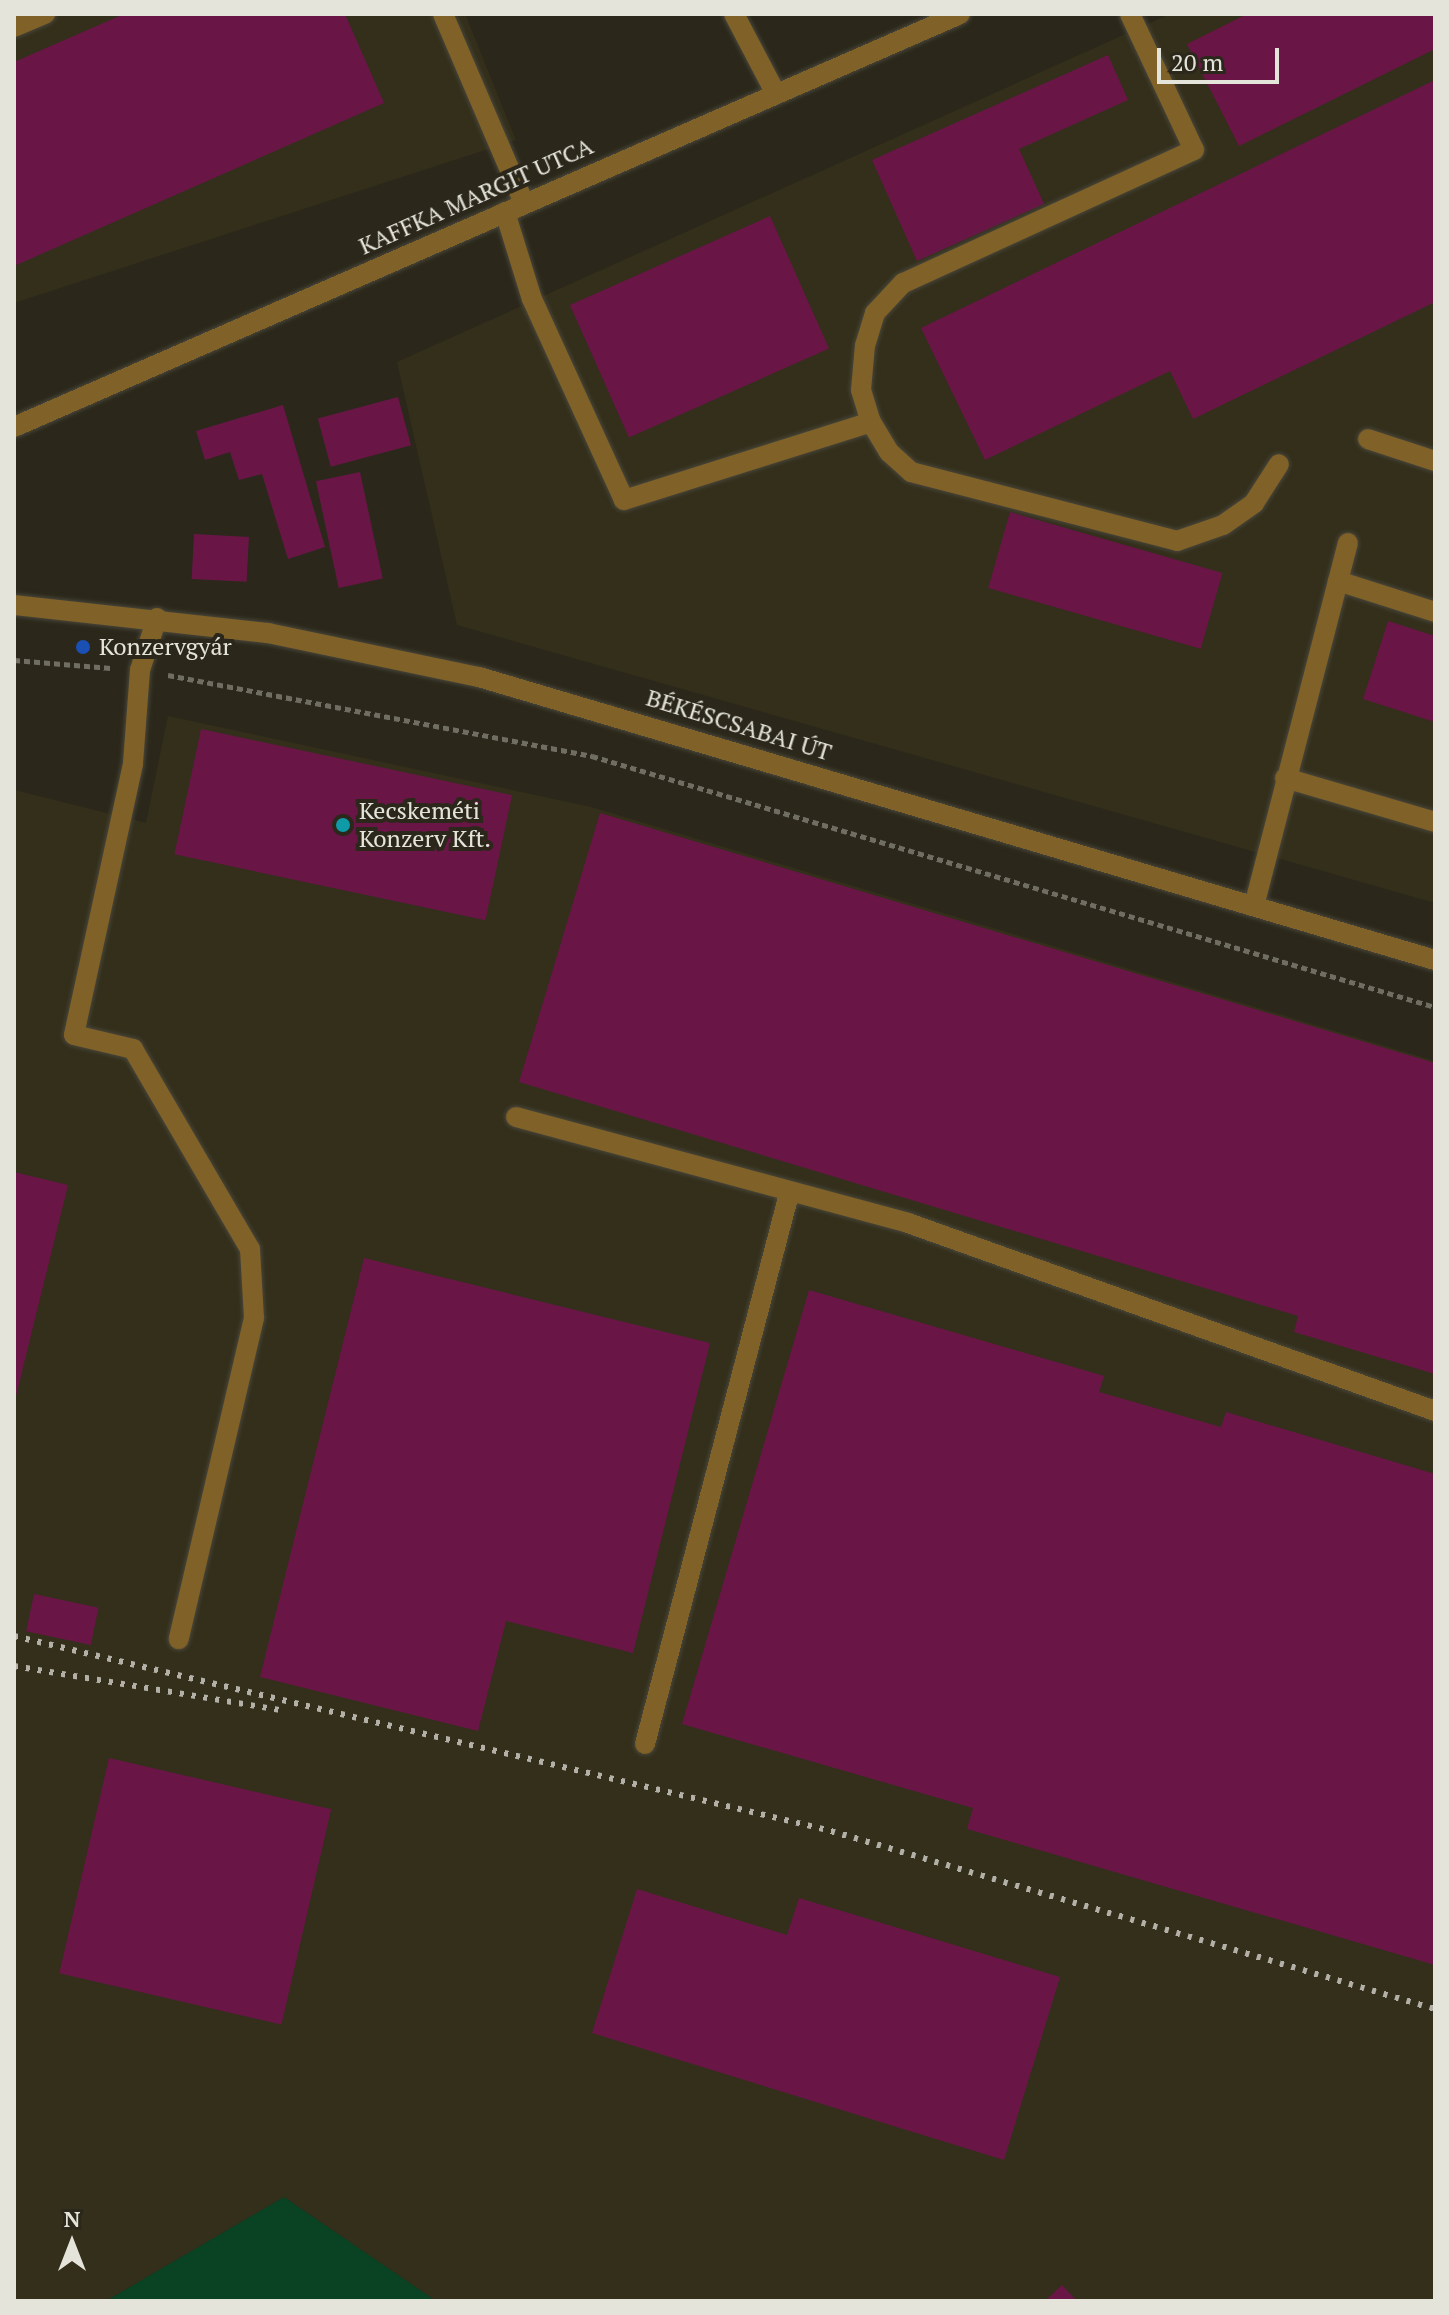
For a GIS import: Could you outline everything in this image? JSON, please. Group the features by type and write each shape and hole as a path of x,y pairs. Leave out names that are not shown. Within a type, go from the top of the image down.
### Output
{"street":[{"path":"14,27 45,14"},
{"path":"443,14 515,207 532,299 624,500 871,422"},
{"path":"734,14 775,92"},
{"name":"KAFFKA MARGIT UTCA","path":"14,427 775,92 960,14"},
{"path":"1130,14 1194,150 903,283 875,313 865,345 861,390 871,422 889,452 911,472 1177,541 1223,525 1254,503 1279,464"},
{"path":"1368,439 1435,461"},
{"path":"1254,906 1348,543"},
{"path":"1338,581 1435,612"},
{"name":"BÉKÉSCSABAI ÚT","path":"14,605 157,618 268,633 479,677 1435,960"},
{"path":"157,618 140,670 133,764 74,1035 133,1049 250,1249 254,1318 179,1639"},
{"path":"1285,778 1435,822"},
{"path":"516,1117 789,1194 908,1223 1435,1411"},
{"path":"645,1744 789,1194"}],"path":[{"path":"14,660 140,670 592,756 1435,1007"}],"shaded area":[{"path":"14,14 465,14 516,140 14,303"},
{"path":"1170,14 1435,14 1435,903 457,625 397,362"},
{"path":"168,716 591,807 1435,1061 1435,2301 436,2301 284,2197 106,2301 14,2301 14,790 146,823"}],"green space":[{"path":"284,2197 436,2301 106,2301"}],"building":[{"path":"124,14 345,14 384,103 14,266 14,62"},
{"path":"1247,14 1435,14 1435,49 1239,146 1187,44"},
{"path":"1108,55 1128,100 1019,149 1044,204 917,261 872,160"},
{"path":"1435,80 1435,302 1193,419 1170,371 985,460 921,328"},
{"path":"770,216 829,348 629,438 570,305"},
{"path":"398,397 411,445 331,467 318,418"},
{"path":"283,405 325,547 288,559 262,474 239,480 230,452 205,460 196,431"},
{"path":"360,472 383,579 339,588 316,481"},
{"path":"1010,512 1222,573 1201,649 988,588"},
{"path":"194,534 249,537 247,582 192,579"},
{"path":"1388,621 1435,636 1435,722 1363,699"},
{"name":"Kecskeméti Konzerv Kft.","path":"201,729 512,795 485,920 174,854"},
{"path":"600,813 1435,1063 1435,1374 1294,1332 1298,1316 519,1082"},
{"path":"14,1172 68,1185 15,1400 14,1400"},
{"path":"364,1258 710,1343 633,1653 506,1621 478,1731 260,1677"},
{"path":"809,1290 1104,1376 1099,1392 1221,1427 1226,1412 1435,1474 1435,1965 967,1829 973,1808 682,1724"},
{"path":"34,1594 99,1608 91,1645 26,1631"},
{"path":"109,1758 331,1809 281,2025 59,1973"},
{"path":"637,1889 787,1935 799,1898 1060,1977 1004,2160 592,2033"},
{"path":"1062,2285 1077,2301 1045,2301"}],"railway":[{"path":"14,1636 831,1831 1435,2009"},
{"path":"14,1666 285,1711"}],"place":[{"name":"Konzervgyár","path":"83,647"},
{"name":"Kecskeméti Konzerv Kft.","path":"343,825"}]}
